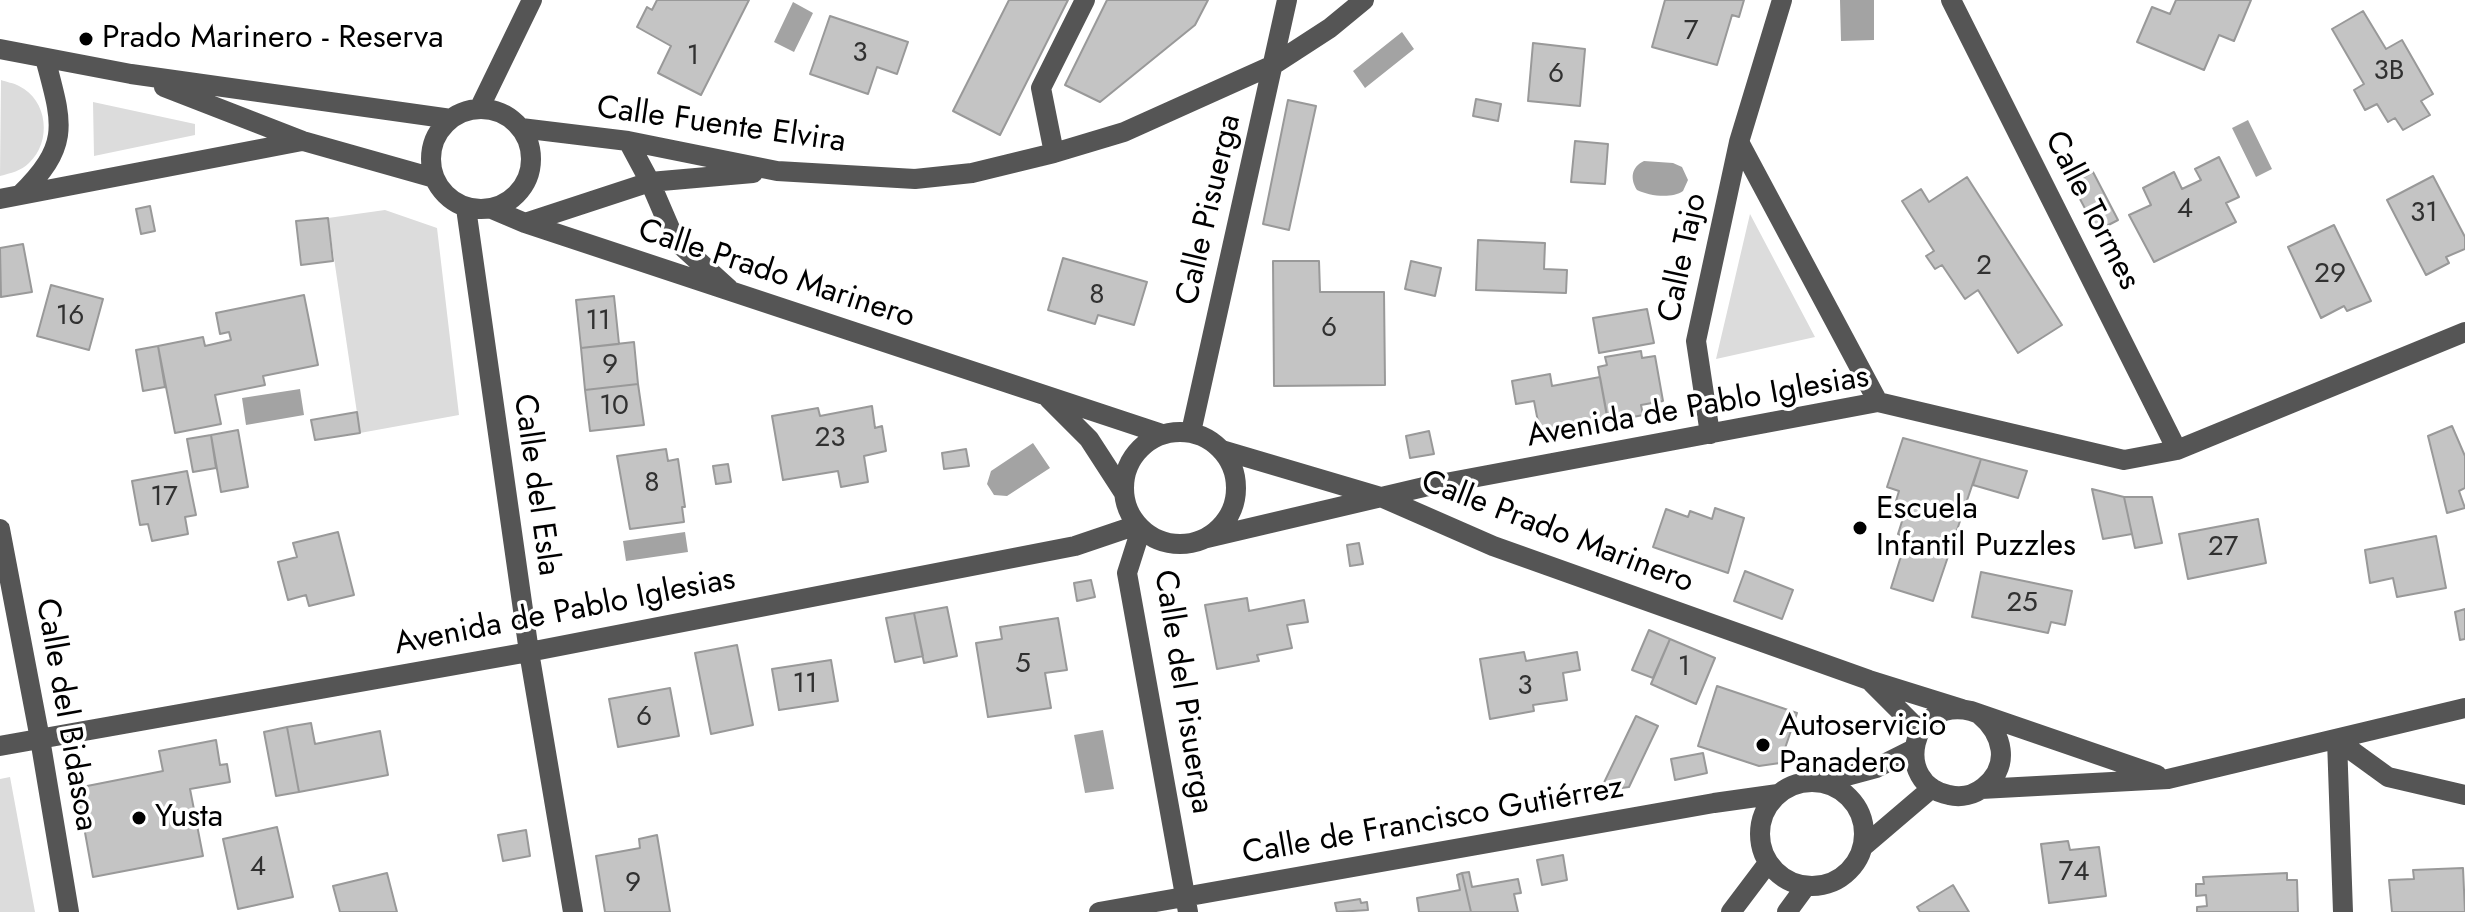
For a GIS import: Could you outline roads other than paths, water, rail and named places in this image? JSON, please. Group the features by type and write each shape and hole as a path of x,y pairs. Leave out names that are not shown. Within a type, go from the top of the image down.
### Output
{"street":[{"path":"479,109 532,0"},
{"path":"1054,153 1041,88 1085,0"},
{"name":"Calle Pisuerga","path":"1191,432 1287,0"},
{"name":"Calle Fuente Elvira","path":"521,128 628,141 777,171 915,179 972,173 1124,132 1273,65 1330,28 1364,0"},
{"name":"Calle Tajo","path":"1710,434 1696,341 1739,142 1782,0"},
{"name":"Calle Tormes","path":"1951,0 2177,450"},
{"path":"0,49 131,74 451,119"},
{"path":"10,197 35,180 56,150 60,120 45,58"},
{"path":"131,74 303,141 434,178"},
{"path":"479,109 502,114 521,128 530,146 531,167 524,185 510,200 492,209 466,208 447,196 434,178 431,156 437,135 451,119 479,109"},
{"path":"10,197 303,141"},
{"path":"628,141 675,240 735,294"},
{"name":"Calle Tajo","path":"1739,142 1878,402"},
{"path":"525,223 650,182 777,171"},
{"name":"Calle del Esla","path":"466,208 529,652 573,912"},
{"name":"Calle Prado Marinero","path":"492,209 735,294 1162,434"},
{"name":"Avenida de Pablo Iglesias","path":"1207,538 1381,497 1878,402 2124,460 2177,450 2465,332"},
{"name":"Calle Prado Marinero","path":"1043,394 1089,439 1124,493"},
{"path":"1191,432 1208,439 1222,450 1234,472 1236,497 1226,521 1207,538 1185,545 1161,541 1139,527 1128,510 1124,493 1127,468 1141,447 1162,434 1191,432"},
{"name":"Calle Prado Marinero","path":"1222,450 1381,497 1493,546 1869,680 2168,779"},
{"name":"Avenida de Pablo Iglesias","path":"0,746 529,652 1075,546 1139,527"},
{"name":"Calle del Pisuerga","path":"1139,527 1127,573 1186,904"},
{"name":"Calle del Bidasoa","path":"0,529 69,912"},
{"name":"Calle Prado Marinero","path":"1869,680 1917,740"},
{"path":"1917,740 1915,764 1921,777 1932,788 1956,797 1981,789 2168,779 2465,708"},
{"path":"1824,782 1876,768 1917,740 1938,713 1970,712 1990,724 1998,736 2001,751 1999,766 1992,779 1981,789"},
{"path":"2337,740 2388,777 2465,795"},
{"path":"2337,740 2343,912"},
{"path":"1808,781 1824,782 1839,788 1857,806 1865,830 1864,846 1849,872 1836,881 1822,886 1806,886 1791,882 1768,863 1759,834 1761,819 1767,805 1792,785 1808,781"},
{"path":"1864,846 1932,788"},
{"name":"Calle de Francisco Gutiérrez","path":"1099,912 1186,904 1698,805 1778,794"},
{"path":"1731,912 1768,863"},
{"path":"1787,912 1806,886"}],"place":[{"name":"Prado Marinero - Reserva","path":"86,39"},
{"name":"Escuela Infantil Puzzles","path":"1860,528"},
{"name":"Autoservicio Panadero","path":"1763,745"},
{"name":"Yusta","path":"139,818"}]}
